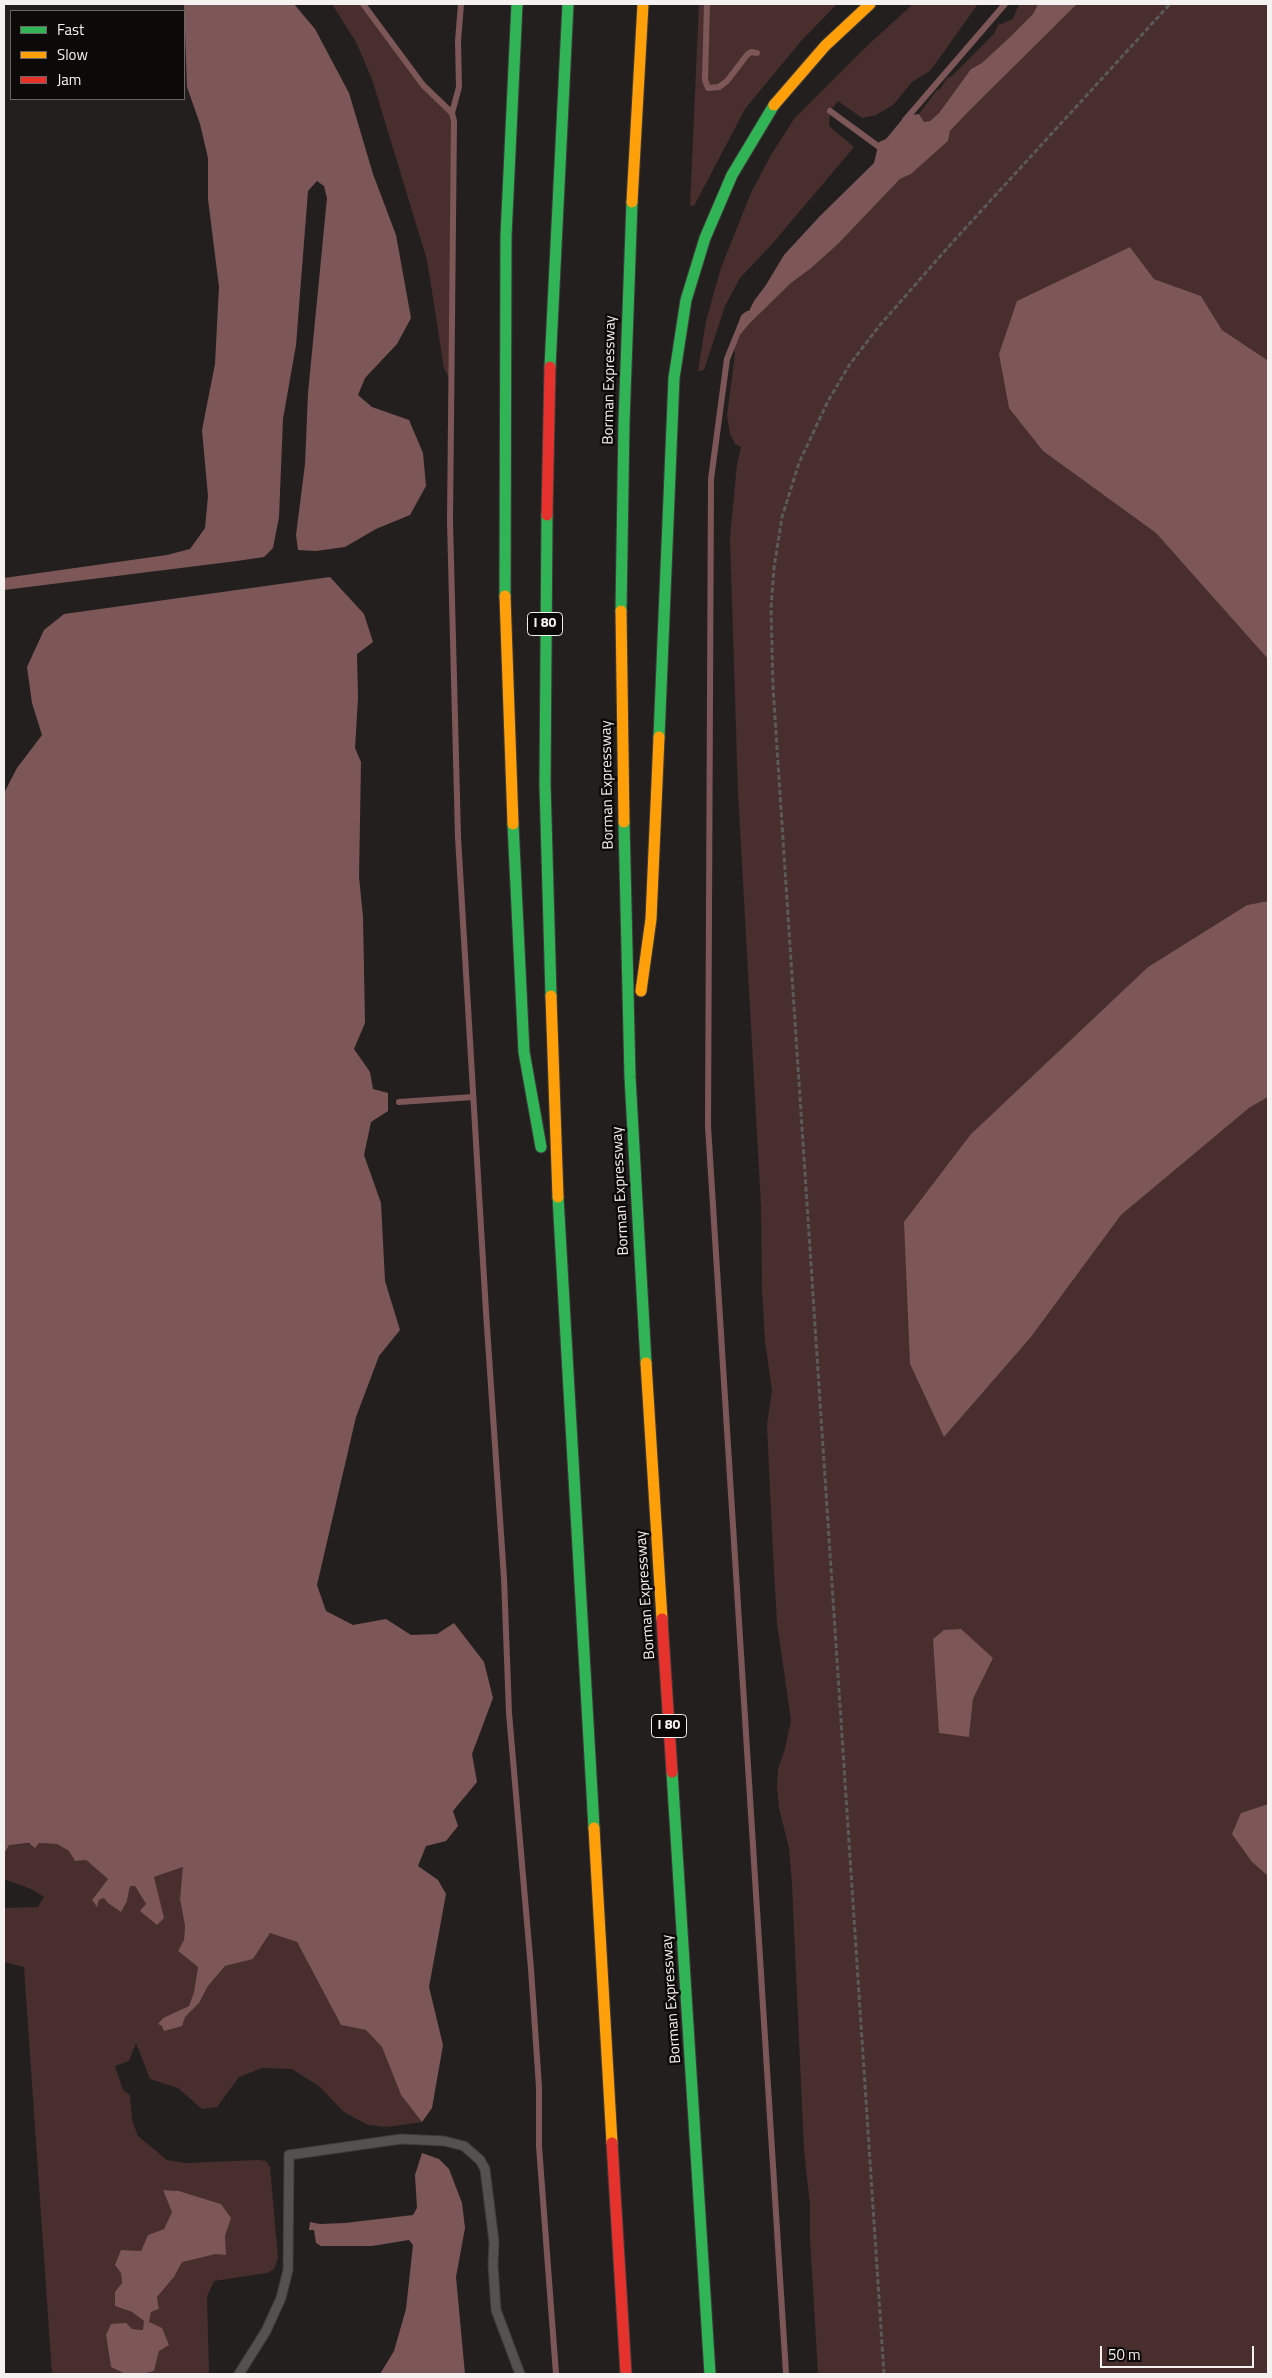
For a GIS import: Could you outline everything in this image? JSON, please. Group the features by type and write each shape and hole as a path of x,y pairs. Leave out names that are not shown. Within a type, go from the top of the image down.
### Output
{"highway":[{"path":"511,4 514,47"},
{"path":"517,4 506,236 505,618 511,791 524,1052 559,1244"},
{"name":"I 80","path":"568,4 555,233 548,419 544,784 559,1244 626,2374"},
{"name":"Borman Expressway","path":"643,4 629,245 624,432 622,662 630,1077 640,1268 710,2374"},
{"path":"630,1077 651,919 674,378 686,300 705,238 732,175 771,109 825,46 870,4"}],"lane":[{"path":"239,2374 266,2331 281,2298 287,2276 290,2257 289,2155 401,2139 444,2141 464,2146 480,2160 484,2169 494,2242 493,2265 496,2310 520,2374"}],"path":[{"path":"884,2374 773,687 771,608 774,568 782,517 799,463 828,401 850,364 880,325 937,260 1170,4"}],"shaded area":[{"path":"184,4 294,4 315,29 349,93 373,174 396,235 411,318 397,344 365,378 358,395 372,407 409,420 423,453 426,486 410,515 376,529 345,547 316,551 298,550 296,535 305,464 308,393 327,198 324,186 317,181 308,191 296,345 283,419 279,517 273,548 264,557 4,590 4,578 167,555 190,549 205,528 208,496 202,430 215,364 219,287 208,199 208,158 200,124 187,87"},
{"path":"332,4 363,4 423,85 452,113 454,121 452,153 454,196 451,382 444,368 427,260 372,79 356,42"},
{"path":"699,4 837,4 801,41 745,109 694,206 690,205"},
{"path":"913,4 978,4 930,71 912,82 893,105 876,115 862,118 838,101 830,111 829,126 854,147 773,243 740,278 725,306 704,370 698,371 706,321 721,268 751,193 771,155 794,119 868,45"},
{"path":"1019,4 1038,4 1033,14 1011,36 982,63 971,69 939,113 930,121 924,122 919,114 936,91 941,88 947,78 952,76 994,34 998,25 1013,19"},
{"path":"1038,4 1077,4 950,131 948,141 911,174 900,179 838,244 791,283 750,323 733,343 754,301 784,255 820,216 874,163 879,142 886,139 905,116 919,114 924,122 930,121 939,113 971,69 982,63 1011,36 1033,14"},
{"path":"1077,4 1268,4 1268,363 1267,360 1222,330 1201,296 1154,279 1130,247 1043,451 1156,533 1268,659 1268,901 1247,905 1148,967 971,1134 910,1364 944,1437 1031,1337 1121,1215 1249,1108 1268,1097 1268,1804 1241,1813 1252,1862 1268,1876 1268,2374 818,2374 810,2238 810,2205 804,2150 792,1884 789,1848 779,1808 777,1787 778,1769 785,1749 791,1720 777,1623 773,1553 767,1425 772,1391 765,1341 762,1289 761,1206 738,792 730,538 737,464 741,447 735,444 730,433 727,415 735,354 733,343 750,323 791,283 838,244 900,179 911,174 948,141 950,131","holes":["944,1630 993,1658 973,1699 969,1737"]},
{"path":"1130,247 1154,279 1201,296 1222,330 1267,360 1268,659 1156,533 1043,451 1009,408 999,354 1017,301"},
{"path":"330,577 364,614 373,642 357,654 358,698 355,748 361,762 359,877 363,917 365,1023 354,1049 370,1072 373,1089 388,1093 388,1111 371,1122 364,1155 381,1203 385,1281 400,1330 379,1356 356,1417 317,1585 326,1611 353,1625 386,1619 411,1635 437,1634 454,1623 484,1662 493,1698 472,1754 477,1782 453,1811 458,1826 446,1841 426,1846 418,1866 438,1880 446,1894 429,1987 443,2045 432,2108 422,2122 401,2095 382,2047 366,2030 341,2025 297,1942 270,1933 253,1959 225,1966 208,1986 199,2003 185,2017 182,2026 164,2031 162,2026 158,2024 163,2018 189,2006 194,1992 198,1967 178,1951 184,1940 185,1926 180,1899 183,1867 154,1877 164,1918 157,1925 140,1911 146,1904 135,1886 130,1886 127,1901 121,1912 104,1898 99,1900 97,1907 92,1900 108,1879 86,1860 75,1861 69,1851 57,1844 39,1843 35,1848 29,1843 9,1845 4,1854 4,793 17,768 42,735 32,703 27,667 44,630 64,614"},
{"path":"1268,901 1268,1097 1249,1108 1121,1215 1031,1337 944,1437 910,1364 904,1222 971,1134 1148,967 1247,905"},
{"path":"961,1629 993,1658 973,1699 969,1737 939,1733 933,1639 944,1630"},
{"path":"1268,1804 1268,1876 1252,1862 1232,1834 1241,1813"},
{"path":"57,1844 69,1851 76,1861 86,1860 108,1879 92,1900 97,1906 99,1900 104,1898 127,1901 130,1886 135,1886 146,1904 158,1895 154,1877 184,1867 180,1899 185,1926 184,1940 178,1951 198,1967 194,1992 189,2006 163,2018 158,2024 163,2026 185,2017 199,2003 208,1986 225,1966 253,1959 270,1933 297,1942 341,2025 366,2030 382,2047 401,2095 422,2122 387,2127 368,2125 344,2112 320,2087 292,2069 262,2068 239,2077 217,2107 202,2109 178,2088 150,2079 136,2043 129,2061 115,2066 123,2090 130,2095 132,2120 138,2136 167,2160 185,2163 258,2160 266,2161 270,2167 278,2258 274,2269 267,2273 214,2281 207,2297 209,2374 143,2374 154,2371 159,2351 149,2322 151,2312 159,2309 157,2297 174,2277 182,2261 216,2254 225,2236 230,2218 221,2204 179,2191 164,2190 172,2212 164,2229 148,2235 141,2251 121,2273 122,2283 115,2292 115,2306 132,2312 144,2321 144,2330 132,2329 106,2335 111,2367 125,2374 52,2374 24,1967 4,1962 4,1908 38,1907 44,1897 31,1889 4,1879 4,1854 9,1845"},
{"path":"422,2153 439,2159 449,2169 462,2203 465,2228 456,2277 465,2374 380,2374 394,2351 406,2309 413,2245 409,2240 372,2246 321,2246 316,2243 314,2230 309,2230 310,2222 320,2224 345,2223 413,2215 417,2208 415,2175"},
{"path":"163,2190 179,2191 221,2204 231,2218 225,2236 226,2255 216,2254 182,2262 174,2277 157,2297 159,2309 151,2312 149,2322 162,2328 169,2345 159,2351 154,2371 143,2374 125,2374 111,2367 106,2335 111,2324 126,2323 132,2329 143,2330 144,2321 132,2312 115,2306 115,2292 122,2283 121,2273 115,2265 121,2250 141,2251 148,2235 164,2229 172,2212"}],"waterway":[{"path":"363,4 423,85 452,113 454,121 450,521 458,837 504,1578 509,1713 531,1969 539,2087 539,2146 556,2374"},
{"path":"452,113 459,87 458,41 461,4"},
{"path":"707,4 705,80 708,88 719,87 727,81 747,55 751,52 757,53"},
{"path":"905,120 1005,4"},
{"path":"830,111 882,149"},
{"path":"748,314 744,317 727,359 711,479 708,1126 786,2374"},
{"path":"399,1102 473,1097"}],"traffic: fast":[{"path":"505,596 506,236 517,4"},
{"path":"550,367 568,4"},
{"path":"659,737 674,378 686,300 705,238 732,175 774,105"},
{"path":"621,611 624,422 632,202"},
{"path":"547,515 545,784 551,996"},
{"path":"624,822 630,1077 646,1363"},
{"path":"513,824 524,1052 541,1147"},
{"path":"558,1197 594,1828"},
{"path":"672,1772 710,2374"}],"traffic: slow":[{"path":"632,202 643,4"},
{"path":"774,105 825,46 870,4"},
{"path":"505,596 513,824"},
{"path":"621,611 624,822"},
{"path":"641,991 651,919 659,737"},
{"path":"551,996 558,1197"},
{"path":"646,1363 662,1619"},
{"path":"594,1828 612,2143"}],"traffic: jam":[{"path":"547,515 550,367"},
{"path":"662,1619 672,1772"},
{"path":"612,2143 626,2374"}]}
